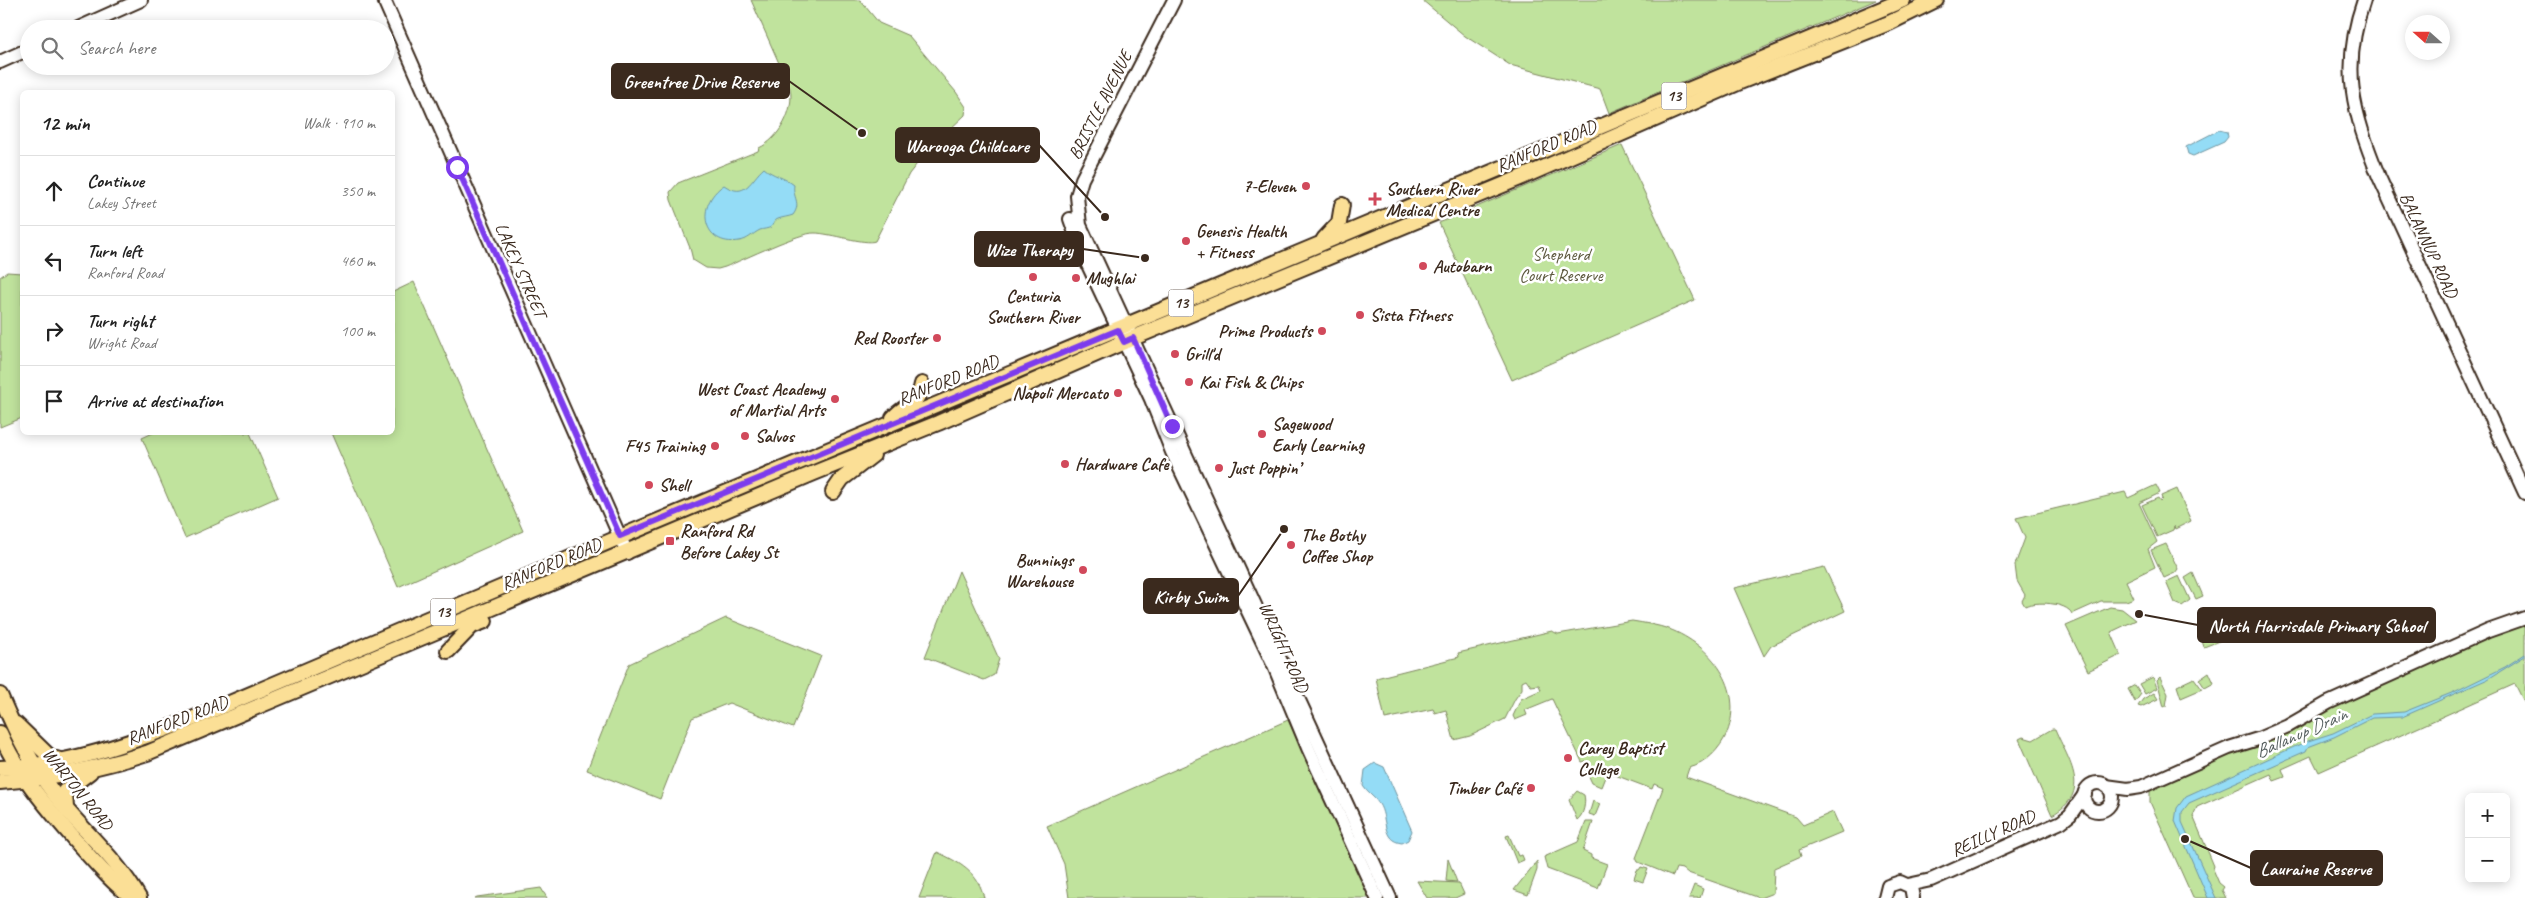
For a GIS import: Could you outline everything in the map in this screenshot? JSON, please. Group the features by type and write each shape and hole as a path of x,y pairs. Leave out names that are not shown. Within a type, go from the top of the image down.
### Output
{"main road":[{"name":"RANFORD ROAD","path":"0,782 43,778 94,769 147,753 882,446 1318,244 1903,0"},
{"name":"RANFORD ROAD","path":"0,768 64,761 127,743 192,719 620,536 888,425 1126,334 1520,178 1740,82 1889,23 1936,0"},
{"path":"1318,244 1339,223 1342,205"},
{"path":"888,425 895,415 918,398 922,384"},
{"path":"833,492 842,479 882,446"},
{"path":"448,651 461,635 472,626 485,621 502,605"},
{"name":"WARTON ROAD","path":"0,695 26,754 67,809 125,874 139,898"},
{"path":"192,719 200,724 210,722 236,711 249,711"},
{"path":"9,716 50,756 64,761"},
{"name":"WARTON ROAD","path":"1,741 38,796 115,885 133,898"},
{"path":"67,809 64,799 65,791 94,769"}],"street":[{"path":"96,20 141,0"},
{"name":"LAKEY STREET","path":"384,0 393,20"},
{"name":"BRISTLE AVENUE","path":"1126,334 1072,228 1069,211 1070,195 1076,176 1168,0"},
{"name":"BRISTLE AVENUE","path":"1126,334 1080,224 1077,196 1086,172 1174,0"},
{"name":"BALANNUP ROAD","path":"2364,0 2355,29 2351,76 2352,95 2360,131 2378,177 2525,493"},
{"name":"BALANNUP ROAD","path":"2372,0 2362,36 2359,67 2362,107 2369,132 2525,476"},
{"name":"LAKEY STREET","path":"395,25 626,553"},
{"path":"0,62 20,53"},
{"name":"WRIGHT ROAD","path":"1126,334 1155,397 1172,452 1384,897"},
{"path":"2488,631 2500,620 2525,610"},
{"path":"2128,789 2103,809 2095,810 2087,805 2084,794 2087,788 2095,783 2128,789 2141,787 2229,748 2260,728 2275,725 2326,705 2488,631 2525,618"},
{"path":"2106,786 2112,795 2110,803"},
{"name":"REILLY ROAD","path":"2070,815 2084,794"},
{"name":"REILLY ROAD","path":"1883,897 1888,886 1896,882 1911,892 1929,881 2044,830 2070,815 2095,810"}],"green space":[{"path":"751,0 860,0 879,23 909,36 956,92 966,107 965,115 927,151 909,174 875,241 870,242 815,233 808,234 785,241 725,267 718,269 706,268 693,260 671,200 670,192 678,183 758,151 779,131 788,114 790,105 790,88"},
{"path":"1422,0 1876,0 1609,113 1600,89 1510,65 1465,36"},
{"name":"Shepherd Court Reserve","path":"1622,145 1695,300 1512,380 1439,223"},
{"path":"7,272 20,273 20,419 0,427 0,277"},
{"path":"414,282 523,531 398,587 332,435 395,435 395,291"},
{"path":"148,435 251,435 278,497 185,538 142,438"},
{"path":"2156,485 2160,493 2139,503 2157,542 2148,549 2155,567 2126,581 2134,598 2126,601 2101,601 2072,614 2069,610 2058,605 2036,603 2025,606 2022,601 2025,595 2017,581 2015,565 2025,538 2016,518 2125,492 2128,498"},
{"path":"2177,489 2191,521 2175,529 2174,526 2173,530 2157,537 2142,505 2158,498 2160,501 2162,499 2161,496"},
{"path":"2166,544 2178,569 2175,573 2164,578 2151,550"},
{"path":"1824,567 1845,611 1771,646 1764,656 1734,588"},
{"path":"959,571 999,659 994,675 984,680 925,657"},
{"path":"2193,573 2203,596 2196,599 2185,578"},
{"path":"2179,576 2190,600 2182,606 2175,603 2166,582"},
{"path":"2110,607 2122,609 2136,620 2111,632 2121,655 2088,671 2066,626"},
{"path":"726,618 821,656 793,728 729,703 692,718 660,799 587,770 629,664"},
{"path":"1632,621 1669,629 1684,636 1711,657 1728,685 1731,700 1731,716 1727,733 1712,755 1701,763 1689,768 1686,777 1796,817 1803,825 1833,812 1842,832 1799,850 1801,856 1774,868 1773,893 1760,898 1688,873 1683,869 1676,868 1673,876 1638,862 1636,858 1663,788 1654,784 1652,789 1607,772 1601,787 1592,783 1584,766 1587,764 1586,761 1582,762 1552,699 1525,710 1527,715 1515,720 1513,716 1521,699 1541,690 1539,685 1531,686 1526,679 1522,681 1522,689 1505,719 1470,736 1454,740 1446,710 1435,713 1433,709 1385,719 1376,678 1459,657 1458,653 1552,631 1558,634"},
{"path":"2525,621 2525,704 2515,684 2319,772 2311,756 2282,769 2285,777 2274,781 2271,774 2197,807 2193,816 2219,883 2224,887 2222,890 2226,898 2193,898 2150,802 2150,790 2155,785"},
{"path":"2221,633 2224,639 2204,647 2202,641"},
{"path":"2209,672 2214,683 2205,688 2199,679"},
{"path":"2153,677 2157,688 2145,694 2139,684"},
{"path":"2160,677 2168,694 2166,706 2164,707 2157,680"},
{"path":"2194,678 2202,689 2181,698 2177,686"},
{"path":"2135,685 2141,694 2135,702 2128,689"},
{"path":"2154,693 2158,699 2141,707 2138,706 2143,699"},
{"path":"1288,720 1371,898 1069,898 1064,864 1047,826"},
{"path":"2055,729 2071,765 2075,786 2072,796 2064,806 2052,815 2019,739 2023,737 2033,740"},
{"path":"1577,791 1584,795 1585,801 1583,812 1577,820 1569,800"},
{"path":"1593,801 1600,804 1595,816 1589,814"},
{"path":"1586,822 1593,822 1583,851 1591,855 1591,858 1607,864 1598,888 1547,869 1544,857 1578,842"},
{"path":"1509,835 1518,856 1522,855 1524,860 1517,863 1506,836"},
{"path":"937,852 967,869 978,882 984,898 919,898"},
{"path":"1448,859 1457,882 1446,881"},
{"path":"1537,861 1537,870 1528,895 1514,890"},
{"path":"1641,867 1648,869 1643,882 1634,879 1637,870"},
{"path":"1417,881 1459,883 1464,894 1455,898 1427,898"},
{"path":"1694,885 1703,889 1700,898 1689,898"},
{"path":"541,888 547,898 475,898 477,897"}],"water":[{"path":"2219,130 2227,132 2228,137 2224,142 2193,156 2188,154 2186,147"},
{"path":"764,168 794,185 797,203 796,211 793,215 775,221 771,227 760,230 742,240 727,241 717,238 707,223 706,213 715,193 724,185 738,190 747,187"},
{"path":"2525,654 2525,656 2488,679 2402,717 2372,718 2334,737 2308,747 2306,751 2189,803 2182,812 2182,822 2216,898 2208,898 2175,821 2177,808 2186,796 2305,742 2333,733 2372,714 2404,712 2454,692 2505,667"},
{"path":"1375,763 1384,767 1412,831 1408,840 1402,843 1391,838 1379,804 1363,786 1365,770"}],"place":[{"name":"Greentree Drive Reserve","path":"862,133"},
{"name":"7-Eleven","path":"1306,186"},
{"name":"Southern River Medical Centre","path":"1375,199"},
{"name":"Warooga Childcare","path":"1105,217"},
{"name":"Genesis Health + Fitness","path":"1186,241"},
{"name":"Wize Therapy","path":"1145,258"},
{"name":"Autobarn","path":"1423,266"},
{"name":"Centuria Southern River","path":"1033,277"},
{"name":"Mughlai","path":"1076,278"},
{"name":"Sista Fitness","path":"1360,315"},
{"name":"Prime Products","path":"1322,331"},
{"name":"Red Rooster","path":"937,338"},
{"name":"Grill'd","path":"1175,354"},
{"name":"Kai Fish & Chips","path":"1189,382"},
{"name":"Napoli Mercato","path":"1118,393"},
{"name":"West Coast Academy of Martial Arts","path":"835,399"},
{"name":"Sagewood Early Learning","path":"1262,434"},
{"name":"Salvos","path":"745,436"},
{"name":"F45 Training","path":"715,446"},
{"name":"Hardware Cafe","path":"1065,464"},
{"name":"Just Poppin’","path":"1219,468"},
{"name":"Shell","path":"649,485"},
{"name":"Kirby Swim","path":"1284,529"},
{"name":"Ranford Rd Before Lakey St","path":"670,541"},
{"name":"The Bothy Coffee Shop","path":"1291,545"},
{"name":"Bunnings Warehouse","path":"1083,570"},
{"name":"North Harrisdale Primary School","path":"2139,614"},
{"name":"Carey Baptist College","path":"1568,758"},
{"name":"Timber Café","path":"1531,788"},
{"name":"Lauraine Reserve","path":"2185,839"}],"route":[{"path":"457,167 620,536 1118,330 1124,342 1133,338 1172,426"}],"water label":[{"name":"Ballanup Drain","path":"2301,733"}]}
